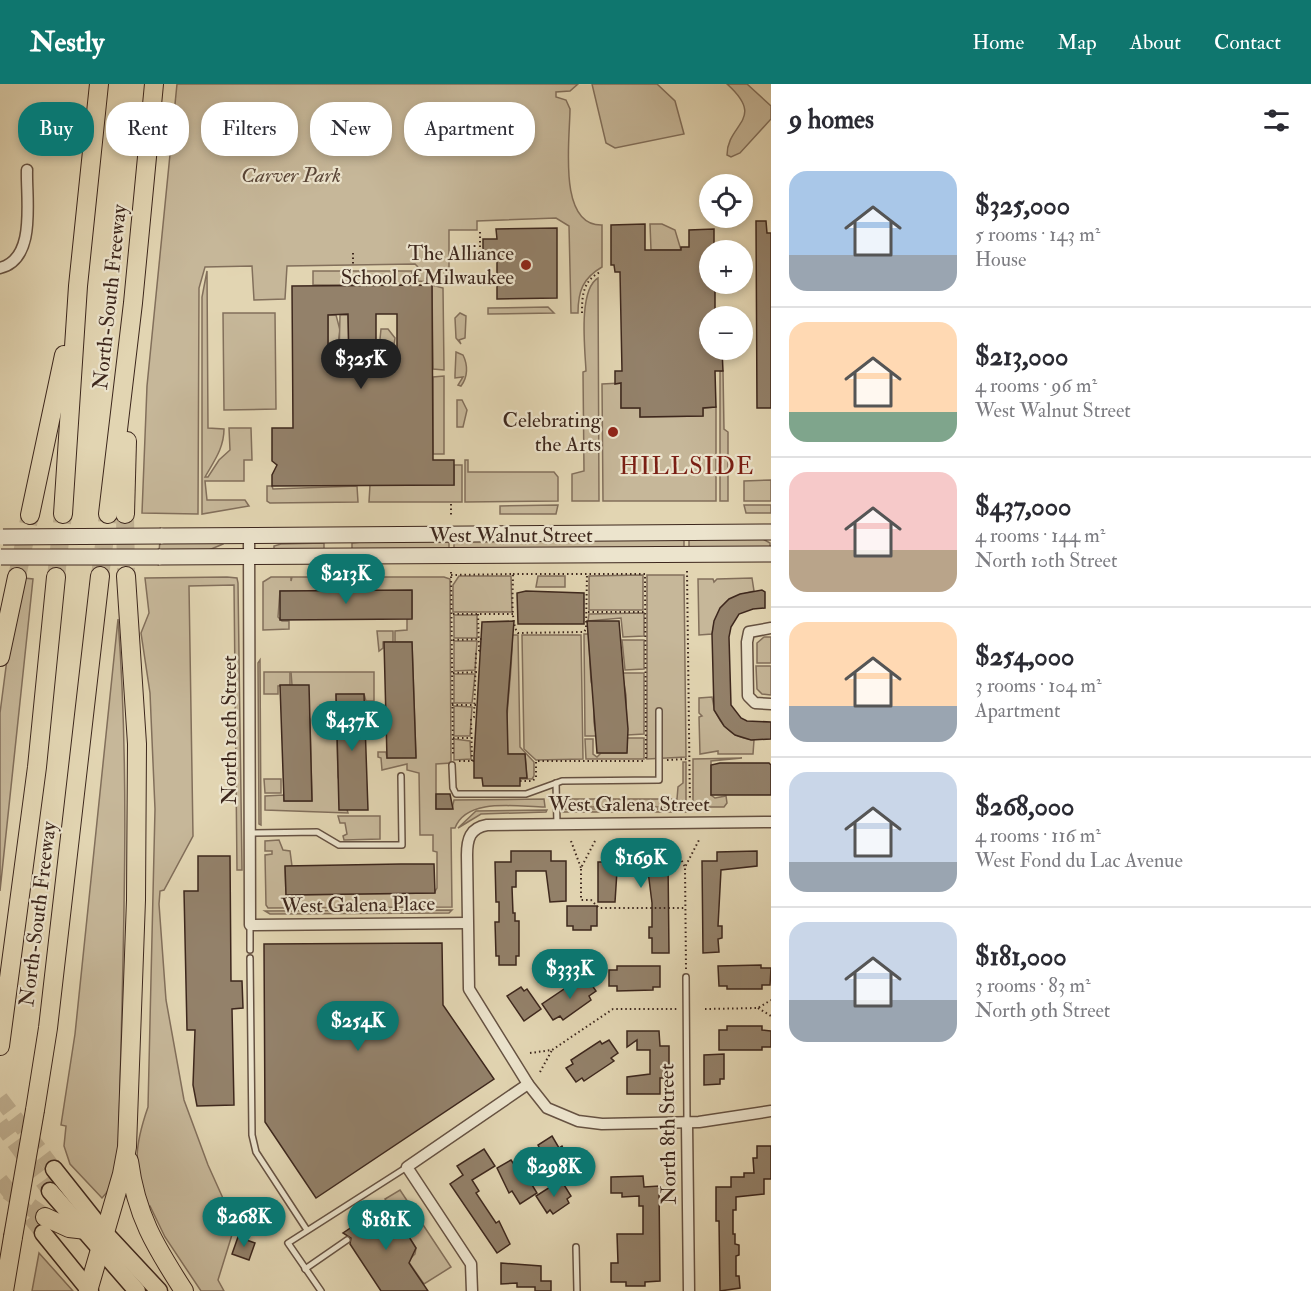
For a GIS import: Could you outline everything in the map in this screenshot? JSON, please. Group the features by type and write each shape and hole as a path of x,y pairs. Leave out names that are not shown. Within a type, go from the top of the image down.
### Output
{"highway":[{"name":"North-South Freeway","path":"63,514 78,286 99,84"},
{"name":"North-South Freeway","path":"117,514 133,303 154,84"},
{"path":"30,515 78,286"},
{"name":"North-South Freeway","path":"5,1288 48,1028 100,576"},
{"path":"126,576 137,744 136,900 127,1147 132,1186 139,1213 149,1236 184,1291"},
{"path":"0,657 17,577"},
{"name":"North-South Freeway","path":"0,1046 36,779 56,577"},
{"path":"89,1290 127,1147"},
{"path":"44,1225 84,1230 102,1241"}],"main road":[{"name":"West Walnut Street","path":"2,536 771,532"},
{"name":"West Walnut Street","path":"1,557 771,555"},
{"path":"54,1169 137,1291"},
{"path":"50,1191 84,1230"},
{"path":"44,1225 89,1290"},
{"path":"102,1241 159,1291"}],"street":[{"path":"0,268 13,262 24,245 27,170"},
{"name":"North 10th Street","path":"249,536 250,925"},
{"path":"771,628 750,632 747,642 748,696 755,703 771,704"},
{"name":"West Galena Street","path":"467,923 468,838 473,831 487,825 771,822"},
{"path":"467,923 469,989 528,1084 547,1108 578,1121 602,1124 687,1123 771,1111"},
{"name":"West Galena Place","path":"250,925 467,923"},
{"path":"472,1291 471,1264 407,1167 528,1084"},
{"name":"North 8th Street","path":"687,1123 689,1291"}],"lane":[{"path":"339,535 339,556"},
{"path":"452,765 453,788 456,794 526,794 556,783 659,780 659,711"},
{"path":"249,833 317,832 339,845 402,845 401,776"},
{"path":"556,783 557,824"},
{"path":"250,925 250,950"},
{"path":"250,958 252,1135 256,1152 307,1230"},
{"name":"North 8th Street","path":"686,974 687,1123"},
{"path":"321,1291 288,1243 407,1167"},
{"path":"305,1269 347,1240"},
{"path":"576,1247 577,1291"}],"path":[{"path":"480,232 480,250 483,250"},
{"path":"353,253 353,265"},
{"path":"582,313 584,288 589,280 600,272"},
{"path":"451,504 451,515"},
{"path":"687,571 690,808"},
{"path":"478,614 481,639 472,738 473,761 453,761 451,573 645,574 646,761"},
{"path":"513,574 513,614 515,630 518,633 584,632 588,612 587,574"},
{"path":"588,612 645,612"},
{"path":"452,614 513,614"},
{"path":"452,640 481,639"},
{"path":"452,673 478,672"},
{"path":"452,705 476,705"},
{"path":"453,738 476,738"},
{"path":"520,781 532,781 536,778 536,761 689,759"},
{"path":"686,974 685,867 699,840"},
{"path":"571,841 581,868 582,900 591,900 599,908 685,908"},
{"path":"581,868 595,841"},
{"path":"671,841 685,867"},
{"path":"705,1009 758,1008 771,1000"},
{"path":"758,1008 771,1016"},
{"path":"530,1053 552,1050 613,1009 686,1009"},
{"path":"540,1072 552,1050"}],"green space":[{"name":"Carver Park","path":"177,84 578,84 570,91 556,92 556,97 566,100 570,109 568,159 572,197 578,212 588,222 602,225 602,267 590,276 583,286 578,313 571,313 569,226 556,218 477,221 477,230 449,230 449,284 418,281 418,267 415,264 287,266 285,299 254,300 252,266 205,267 199,288 198,514 142,513 147,386 170,156 189,156 189,102 175,102"},
{"path":"592,84 657,84 675,101 684,134 615,148 606,143"},
{"path":"727,84 747,84 771,106 771,119 740,153 731,157 727,155 729,144 745,114 744,106 738,96"},
{"path":"650,224 662,224 675,230 681,250 651,250"},
{"path":"207,271 208,428 224,429 224,436 215,460 205,477 208,477 219,460 230,450 229,428 251,428 252,460 244,460 244,481 205,481 207,500 245,500 249,506 202,514 202,297"},
{"path":"313,271 412,271 412,285 313,285"},
{"path":"598,278 599,501 572,501 572,474 584,471 585,307 592,285"},
{"path":"432,285 443,288 444,370 433,369"},
{"path":"548,307 554,313 488,314 488,308"},
{"path":"223,313 275,313 276,409 224,410"},
{"path":"460,313 466,316 465,338 459,340 461,344 456,338 455,318"},
{"path":"328,315 336,315 340,330 335,365 328,365"},
{"path":"340,315 348,315 349,356 339,356"},
{"path":"381,329 388,329 395,338 393,352 387,360 383,355 385,349 380,339"},
{"path":"456,352 463,355 466,363 466,375 461,386 458,385 463,377 455,378"},
{"path":"720,371 723,371 724,429 728,432 728,501 720,501"},
{"path":"444,376 444,454 433,454 433,377"},
{"path":"621,383 621,408 640,408 640,417 703,416 703,408 716,407 716,501 603,501 602,384"},
{"path":"457,400 462,400 467,410 463,427 457,427"},
{"path":"465,460 468,460 468,472 554,472 558,477 558,501 465,502"},
{"path":"454,465 462,465 462,502 369,502 370,485 454,485"},
{"path":"771,480 771,501 744,501 744,481"},
{"path":"267,486 272,486 273,489 357,486 358,502 270,503 267,501"},
{"path":"558,505 556,514 500,514 500,506"},
{"path":"744,505 771,505 771,513 746,513"},
{"path":"684,536 684,550 454,551 454,537"},
{"path":"689,536 763,539 770,543 770,550 689,551"},
{"path":"410,537 449,537 449,551 352,552 352,543"},
{"path":"221,539 223,544 209,550 159,552 160,540"},
{"path":"324,543 324,552 274,549 274,546 281,544"},
{"path":"643,575 643,610 589,610 589,576"},
{"path":"647,575 684,575 686,757 647,759"},
{"path":"459,576 511,576 512,612 453,612 453,585"},
{"path":"538,576 565,576 565,587 536,587"},
{"path":"271,577 291,577 291,581 292,577 444,577 450,579 451,763 436,764 436,809 452,809 454,800 544,799 545,807 508,805 482,808 470,812 461,818 455,828 451,828 452,907 268,908 266,905 265,855 272,854 272,851 265,851 265,841 279,840 283,850 290,851 292,866 285,867 286,895 434,893 437,888 437,852 433,851 433,835 420,835 419,773 407,770 407,764 382,770 381,758 378,757 378,752 386,752 387,758 416,757 412,642 395,642 395,631 407,630 407,619 412,618 412,591 280,591 278,617 282,621 289,621 289,629 263,630 263,582"},
{"path":"24,578 33,579 0,891 0,713 9,644"},
{"path":"145,578 237,578 238,583 242,870 237,870 234,585 189,586 193,836 164,890 160,891 159,904 166,1000 184,1100 208,1165 235,1225 218,1280 224,1291 201,1291 165,1237 150,1206 145,1207 139,1179 138,1146 148,1107 155,809 150,693 141,633 149,613"},
{"path":"752,578 754,591 738,596 725,605 716,617 712,634 699,635 698,579 713,579 714,582 717,579"},
{"path":"644,613 644,636 623,637 621,618 588,621 589,614"},
{"path":"454,615 477,615 477,638 454,638"},
{"path":"118,619 125,813 119,1137 113,1178 102,1198 70,1164 64,1146 66,1126 61,1125 75,1034"},
{"path":"377,631 393,631 393,642 383,642 383,648 379,651"},
{"path":"584,634 589,634 591,681 594,691 594,725 597,736 585,736"},
{"path":"512,635 518,635 520,747 534,762 532,779 520,779 527,778 525,754 506,754"},
{"path":"522,635 581,635 583,759 536,760 524,749"},
{"path":"764,637 771,637 771,663 757,663 757,643"},
{"path":"622,640 644,640 644,669 625,670"},
{"path":"454,641 477,641 475,670 454,671"},
{"path":"260,660 261,825 259,824 258,663"},
{"path":"756,666 771,666 771,695 762,694 757,689"},
{"path":"264,672 290,672 290,685 278,686 278,694 264,694"},
{"path":"291,672 374,672 374,701 366,701 364,694 336,695 338,777 348,813 265,810 265,796 284,795 284,801 312,801 310,719 292,685"},
{"path":"622,673 644,673 644,734 627,735 626,695"},
{"path":"454,674 475,674 472,703 454,703"},
{"path":"712,697 716,714 725,727 738,736 754,740 753,754 718,754 718,751 700,754 699,717 702,716 699,713 699,698"},
{"path":"454,706 472,707 470,736 454,736"},
{"path":"627,738 644,738 644,759 586,759 585,739 593,739 593,754 597,757 601,753 626,753"},
{"path":"454,739 470,741 471,759 454,760"},
{"path":"742,758 711,761 711,795 715,798 726,796 727,803 724,807 693,807 693,759"},
{"path":"683,762 686,762 686,807 564,807 567,801 562,799 677,799 678,787 683,783"},
{"path":"264,779 281,779 281,793 265,793"},
{"path":"561,809 686,809 686,812 562,812"},
{"path":"547,810 546,812 481,814 458,828 476,811"},
{"path":"338,816 380,816 380,839 344,840 343,836 347,834 345,823 340,823"},
{"path":"452,910 449,913 270,914 265,911"},
{"path":"400,1190 451,1267 424,1284 408,1261 415,1254 416,1248 385,1199"},
{"path":"39,1253 73,1291 32,1291"}],"building":[{"path":"756,221 766,221 767,233 771,233 771,408 757,408"},
{"path":"645,224 645,250 681,250 681,247 689,247 689,230 714,229 714,240 699,240 699,294 715,294 715,306 699,306 699,360 722,360 723,371 715,371 716,407 703,408 703,416 640,417 640,408 621,408 621,383 615,384 615,371 622,371 620,272 615,272 614,265 611,265 611,225"},
{"path":"557,228 557,298 497,299 497,257 483,257 483,239 497,239 496,229"},
{"path":"432,285 433,460 454,460 454,485 272,486 272,475 277,465 272,461 272,428 293,428 292,286","holes":["348,314 349,365 328,365 328,315","376,314 397,314 397,365 376,365"]},
{"path":"412,590 412,619 280,620 280,591"},
{"path":"762,590 765,592 765,608 739,614 731,627 729,637 731,705 741,718 747,721 771,722 771,739 751,740 735,735 724,726 714,710 712,634 714,621 720,608 729,599 740,594"},
{"path":"526,591 584,593 584,624 518,624 517,593"},
{"path":"514,621 507,711 508,754 525,754 527,778 520,778 520,786 483,786 482,778 474,778 482,622"},
{"path":"587,621 619,621 628,729 627,753 597,753"},
{"path":"384,642 412,642 416,758 387,758"},
{"path":"280,685 309,685 312,801 284,801"},
{"path":"336,694 364,694 368,810 339,810"},
{"path":"769,763 771,765 771,795 711,795 711,765"},
{"path":"436,794 450,794 453,809 436,809"},
{"path":"653,850 654,861 668,861 669,953 652,953 649,927 652,927 652,903 648,871 617,871 615,902 598,902 598,862 613,862 613,851"},
{"path":"511,851 551,851 551,861 566,861 566,901 550,902 546,871 516,871 516,887 512,887 513,913 515,913 515,921 519,921 519,956 516,956 516,965 499,965 499,956 496,956 495,922 499,922 499,902 496,902 495,862 511,862"},
{"path":"757,851 757,866 721,870 718,926 722,926 722,938 718,939 719,952 703,953 702,861 717,861 717,852"},
{"path":"198,856 230,856 231,981 242,981 243,1008 232,1009 234,1105 197,1106 193,1085 195,1030 187,1030 184,891 198,891"},
{"path":"434,864 435,893 286,895 285,866"},
{"path":"567,906 597,906 597,926 591,926 591,930 573,930 573,926 567,926"},
{"path":"442,943 443,1005 494,1079 316,1198 265,1122 264,944"},
{"path":"761,965 761,968 771,968 770,985 762,985 762,989 727,989 727,986 719,986 718,966"},
{"path":"617,966 660,966 660,987 653,987 653,990 617,991 617,986 609,986 609,970 617,970"},
{"path":"587,978 596,991 589,996 591,1000 563,1020 560,1016 553,1020 542,1004 579,979 581,982"},
{"path":"521,987 524,991 527,989 541,1009 524,1021 507,996"},
{"path":"727,1026 762,1026 762,1030 771,1031 771,1047 762,1047 762,1050 719,1050 719,1030 727,1030"},
{"path":"627,1031 659,1031 660,1046 669,1046 669,1078 660,1078 660,1094 627,1094 627,1077 650,1074 650,1050 637,1050 637,1040 627,1047"},
{"path":"609,1040 618,1053 611,1058 614,1061 584,1081 582,1078 576,1082 566,1068 573,1064 571,1060 600,1041 602,1044"},
{"path":"724,1054 724,1079 720,1079 720,1084 704,1085 704,1055"},
{"path":"552,1136 559,1148 562,1146 573,1170 556,1180 538,1145"},
{"path":"757,1146 771,1146 771,1179 764,1179 764,1194 736,1197 736,1210 733,1210 733,1234 735,1234 735,1244 739,1245 739,1255 736,1256 736,1276 739,1276 740,1288 720,1291 716,1187 731,1187 731,1177 744,1177 744,1173 754,1173 753,1158 757,1158"},
{"path":"484,1149 495,1166 472,1180 479,1191 476,1193 496,1223 499,1221 510,1244 497,1253 450,1184 463,1175 457,1166"},
{"path":"511,1160 521,1175 530,1169 535,1176 529,1180 537,1193 520,1204 512,1191 509,1193 497,1168"},
{"path":"643,1176 644,1187 659,1186 660,1281 645,1282 645,1286 626,1286 626,1282 611,1282 611,1263 618,1263 617,1234 643,1234 643,1206 639,1206 639,1196 622,1197 622,1193 611,1193 611,1177"},
{"path":"561,1180 571,1196 567,1199 569,1203 553,1214 550,1210 547,1213 536,1196"},
{"path":"385,1205 391,1208 416,1248 409,1263 428,1291 381,1291 350,1244 351,1238 343,1233"},
{"path":"238,1237 255,1243 249,1260 232,1254"},
{"path":"501,1263 541,1266 541,1281 551,1281 551,1291 535,1291 535,1287 517,1287 517,1283 501,1284"}],"tunnel":[{"path":"56,577 63,514"},
{"path":"100,576 108,514"},
{"path":"125,514 126,574"},
{"path":"17,577 30,515"},
{"path":"0,1098 54,1169"},
{"path":"0,1123 50,1191"},
{"path":"0,1180 43,1233"},
{"path":"8,1191 45,1217"}],"place":[{"name":"The Alliance School of Milwaukee","path":"526,265"},
{"name":"Celebrating the Arts","path":"613,432"}],"district":[{"name":"HILLSIDE","path":"687,466"}]}
